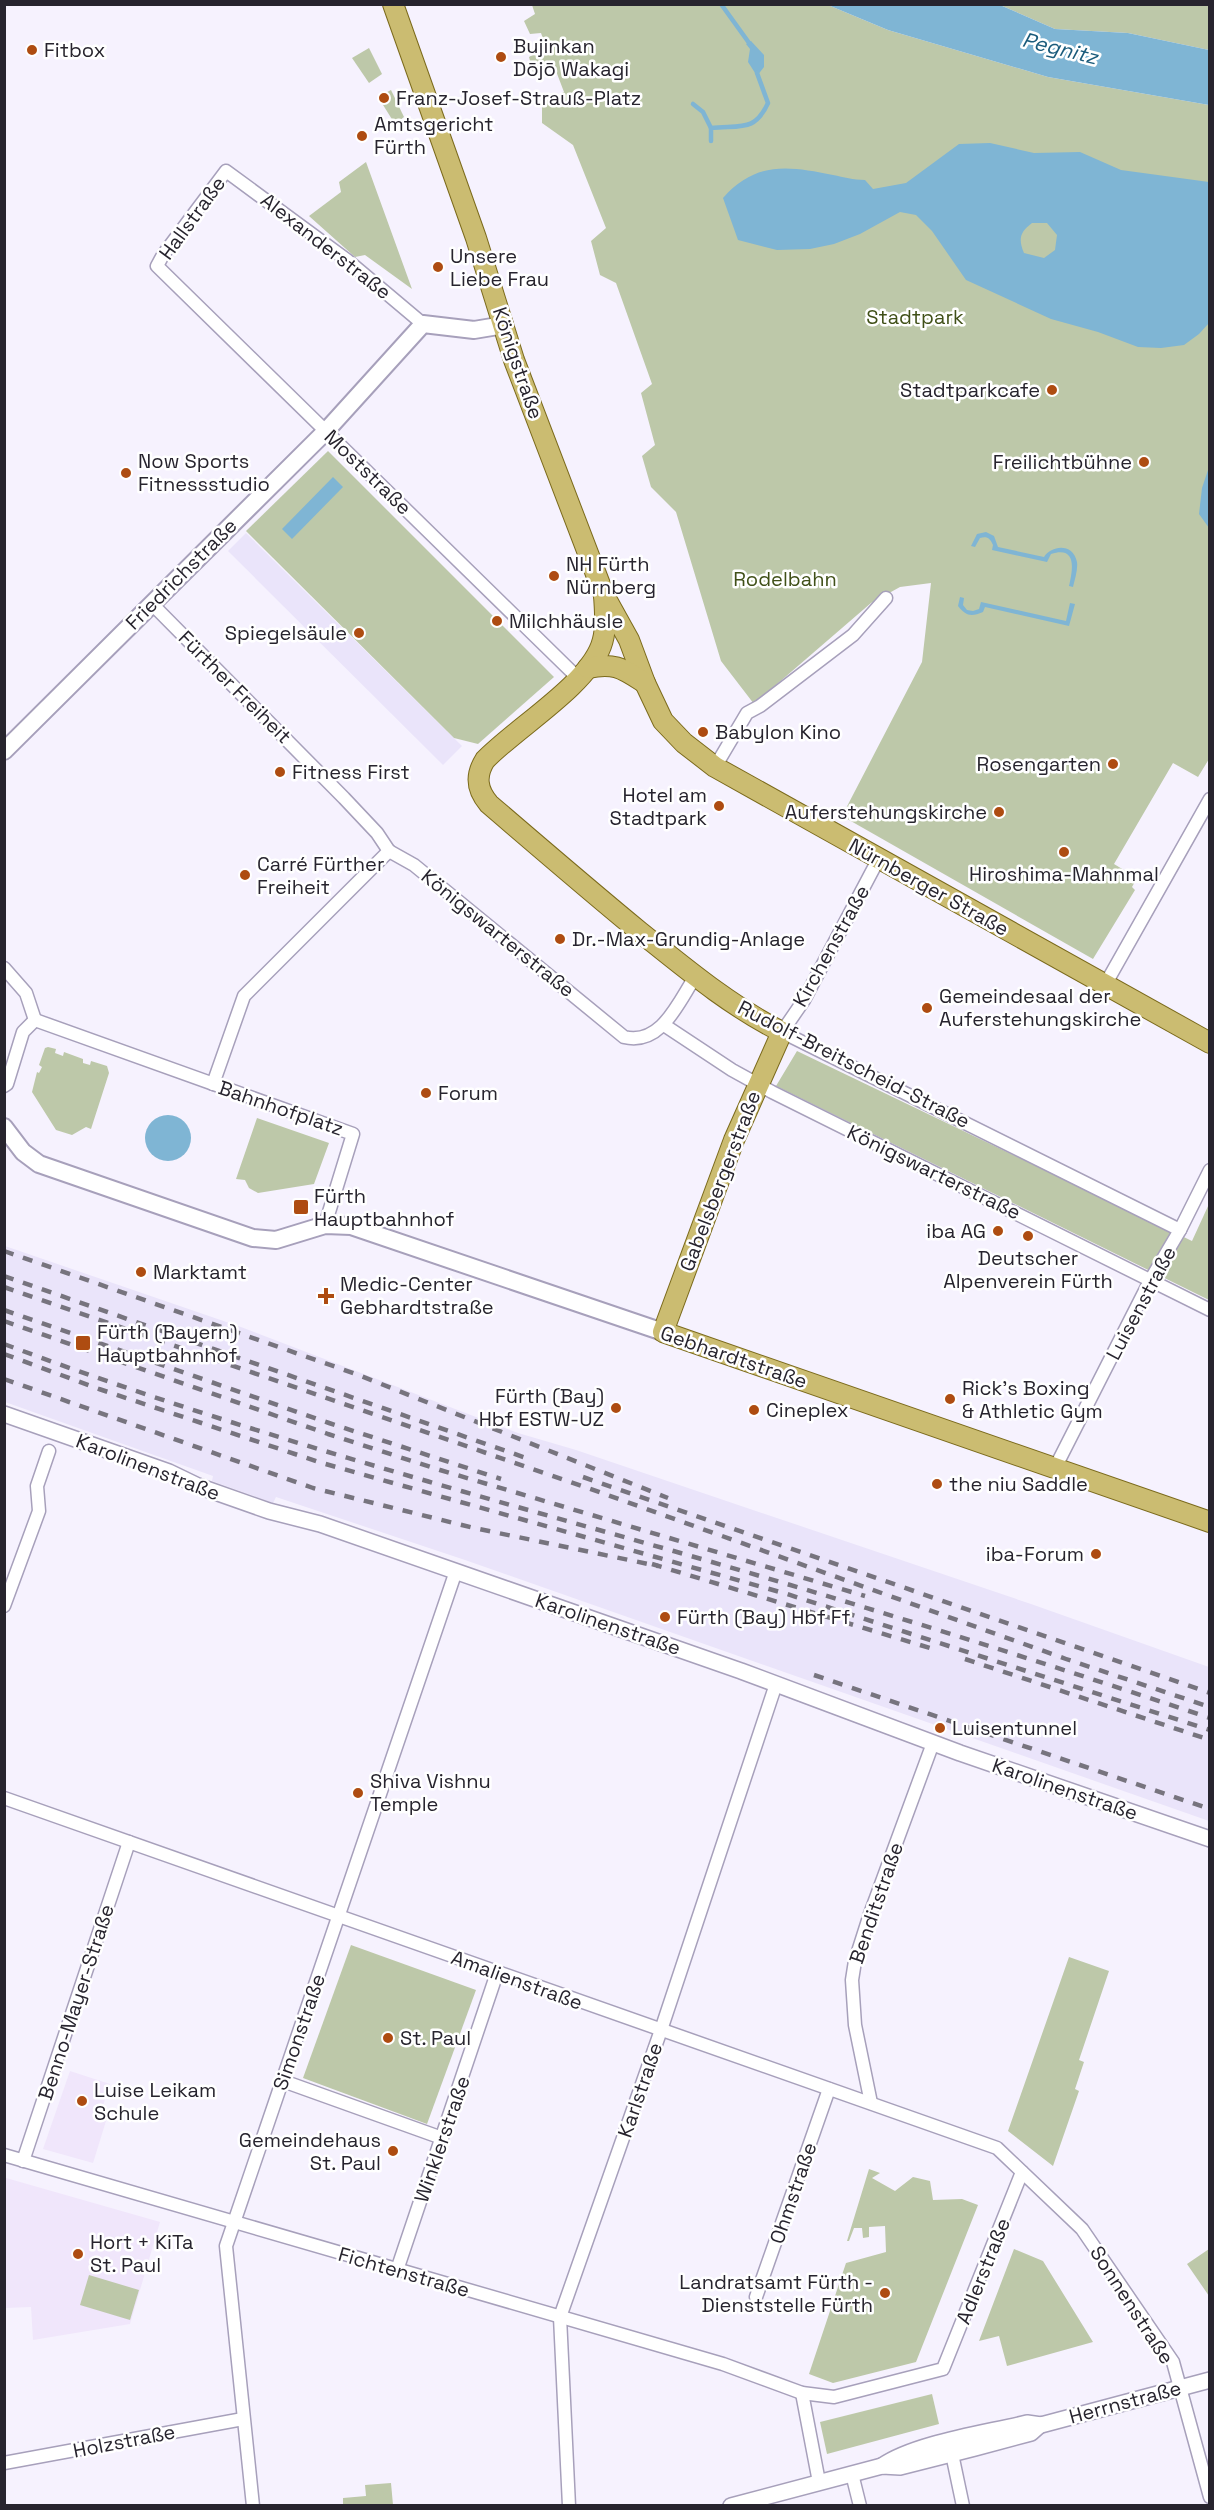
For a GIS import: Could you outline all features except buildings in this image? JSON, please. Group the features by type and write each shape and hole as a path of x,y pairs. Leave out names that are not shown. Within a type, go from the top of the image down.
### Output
{"main road":[{"name":"Königstraße","path":"393,4 476,237 517,367 604,595 629,640 645,683"},
{"path":"423,324 474,330 504,325"},
{"name":"Friedrichstraße","path":"4,751 326,431 423,324"},
{"path":"583,673 596,659 604,634 604,595"},
{"path":"583,673 604,664 621,667 645,683"},
{"name":"Rudolf-Breitscheid-Straße","path":"583,673 490,754 480,775 481,795 695,977 782,1032"},
{"name":"Nürnberger Straße","path":"645,683 663,721 684,743 715,767 1209,1043"},
{"name":"Gabelsbergerstraße","path":"663,1332 731,1147 782,1032"},
{"path":"7,1131 23,1152 39,1164 253,1238 276,1240 325,1225"},
{"name":"Gebhardtstraße","path":"325,1225 351,1226 1209,1522"}],"street":[{"name":"Hallstraße","path":"157,266 226,171"},
{"name":"Alexanderstraße","path":"226,171 347,260 423,324"},
{"name":"Moststraße","path":"157,266 326,431 583,673"},
{"path":"715,767 747,713 760,706 853,635 886,598"},
{"name":"Fürther Freiheit","path":"152,603 337,791 377,833 389,851"},
{"path":"1105,984 1209,799"},
{"path":"213,1084 244,996 389,851"},
{"name":"Königswarterstraße","path":"389,851 414,865 513,945 531,963 562,985 624,1036 642,1038 657,1032 695,977"},
{"name":"Kirchenstraße","path":"782,1032 804,1000 878,860"},
{"path":"4,968 20,984 31,1004 34,1020 23,1032 6,1085"},
{"name":"Bahnhofplatz","path":"34,1020 353,1134 325,1225"},
{"name":"Königswarterstraße","path":"664,1024 757,1084 1209,1310"},
{"name":"Rudolf-Breitscheid-Straße","path":"782,1032 1180,1230"},
{"name":"Luisenstraße","path":"1056,1468 1150,1279 1208,1179"},
{"name":"Karolinenstraße","path":"4,1414 169,1472 198,1486 269,1511 320,1524 456,1571 776,1684 933,1743 1209,1839"},
{"path":"4,1606 39,1511 37,1486 49,1451"},
{"name":"Simonstraße","path":"253,2505 226,2246 456,1571"},
{"name":"Karlstraße","path":"569,2505 560,2317 661,2031 776,1684"},
{"name":"Benditstraße","path":"871,2103 855,2025 852,1980 855,1961 933,1743"},
{"name":"Amalienstraße","path":"4,1798 997,2148 1022,2172"},
{"name":"Benno-Mayer-Straße","path":"23,2161 129,1842"},
{"name":"Winklerstraße","path":"398,2270 497,1973"},
{"path":"283,2080 442,2138"},
{"name":"Ohmstraße","path":"756,2297 829,2089"},
{"name":"Fichtenstraße","path":"4,2155 723,2364 802,2393 834,2397 943,2370"},
{"name":"Adlerstraße","path":"943,2370 1022,2172"},
{"name":"Sonnenstraße","path":"1022,2172 1082,2229 1173,2362 1209,2497"},
{"name":"Herrnstraße","path":"882,2466 897,2455 1027,2424 1041,2425 1209,2380"},
{"path":"802,2393 819,2482"},
{"name":"Holzstraße","path":"4,2463 243,2419"},
{"name":"Herrnstraße","path":"731,2505 882,2466 900,2467 952,2454 1031,2433 1041,2425"},
{"path":"952,2454 963,2505"},
{"path":"852,2474 860,2505"}],"shaded area":[{"path":"246,533 462,746 443,765 228,551"},
{"path":"5,1246 241,1327 518,1433 576,1450 1031,1604 1209,1667 1209,1821 465,1560 276,1497 273,1503 212,1481 213,1476 5,1402"},
{"name":"Luise Leikam Schule","path":"70,2071 110,2084 99,2118 106,2121 93,2163 43,2149"},
{"name":"Hort + KiTa St. Paul","path":"6,2178 160,2222 130,2324 33,2340 31,2307 5,2308"}],"green space":[{"name":"Stadtpark","path":"532,5 828,5 888,30 1048,77 1209,105 1209,759 1198,777 1173,763 1114,864 1137,878 1132,887 1135,890 1093,959 842,816 922,662 931,583 900,587 871,603 754,704 721,661 676,512 651,487 642,456 655,445 641,393 652,384 616,283 600,275 591,241 606,228 573,145 542,123 542,103 564,92 556,71 551,69 533,72 529,57 546,47 541,33 530,34 524,21 535,14"},
{"path":"1000,5 1209,5 1209,50 1128,33 1055,29"},
{"path":"369,48 382,74 369,83 352,58"},
{"path":"391,90 404,117 395,124 378,97"},
{"path":"366,162 412,289 365,255 355,257 309,216 341,192 339,182"},
{"path":"328,451 554,677 478,744 454,738 246,531"},
{"path":"45,1048 56,1049 55,1053 63,1056 64,1052 83,1059 83,1063 90,1065 91,1061 107,1066 109,1073 91,1129 86,1127 72,1135 56,1130 32,1092 37,1072 39,1073 42,1067 39,1065"},
{"path":"797,1051 1192,1241 1209,1204 1209,1300 776,1086"},
{"path":"257,1118 329,1143 314,1184 258,1193 249,1188 245,1180 236,1179"},
{"path":"351,1945 476,1990 427,2124 303,2078"},
{"path":"1069,1957 1109,1971 1079,2060 1084,2062 1075,2089 1079,2091 1053,2166 1008,2131"},
{"path":"869,2169 880,2173 872,2178 895,2191 913,2177 930,2181 933,2200 962,2199 978,2205 916,2362 833,2383 809,2374 846,2263 886,2252 885,2226 869,2227 869,2237 863,2238 862,2228 854,2228 847,2241"},
{"path":"1014,2249 1043,2261 1093,2342 1007,2366 999,2336 979,2341"},
{"path":"1209,2249 1209,2296 1187,2264"},
{"path":"89,2275 139,2290 130,2320 80,2305"},
{"path":"932,2394 939,2424 827,2454 820,2422"},
{"path":"391,2483 393,2505 343,2505 343,2498 366,2496 365,2485"}],"water":[{"name":"Pegnitz","path":"828,5 1000,5 1055,29 1128,33 1209,50 1209,105 1048,77 888,30"},
{"path":"751,41 764,55 764,67 757,76 748,62 750,49 746,44"},
{"path":"990,143 1034,153 1080,152 1121,170 1209,182 1209,323 1184,345 1161,348 1138,347 1098,332 1051,319 966,280 932,231 916,215 900,212 860,234 834,244 810,249 777,250 738,240 723,198 735,186 748,178 774,169 801,170 865,180 873,189 906,183 959,144","holes":["1032,223 1047,223 1057,235 1055,250 1044,258 1024,253 1021,236 1025,230"]},
{"path":"1209,467 1209,528 1199,514 1202,488"},
{"path":"333,477 343,487 292,539 282,529"},
{"path":"986,532 994,536 998,547 1044,557 1057,548 1067,549 1075,556 1077,562 1073,587 1069,586 1072,573 1071,561 1065,553 1051,554 1047,562 992,550 993,545 986,537 980,538 975,547 971,546 977,534"},
{"path":"960,597 964,598 963,605 967,610 979,609 981,602 1066,621 1070,603 1075,604 1069,626 985,607 983,612 969,615 958,606"},
{"path":"168,1115 184,1122 191,1138 184,1154 168,1161 152,1154 145,1138 152,1122"}],"waterway":[{"path":"721,4 752,47"},
{"path":"711,141 711,128 746,125 758,119 763,112 768,103 757,73"},
{"path":"693,104 703,112 711,128"}],"railway":[{"path":"4,1251 356,1374 668,1498"},
{"path":"4,1276 529,1459"},
{"path":"4,1287 585,1487 1066,1659 1210,1707"},
{"path":"4,1310 329,1423 501,1479"},
{"path":"4,1321 328,1434 440,1470 865,1596"},
{"path":"4,1344 171,1403 254,1429 811,1591 1210,1718"},
{"path":"4,1354 99,1389 322,1463 787,1594 1210,1730"},
{"path":"4,1379 313,1488 474,1528 658,1566"},
{"path":"583,1477 1210,1693"},
{"path":"652,1564 930,1648"},
{"path":"965,1659 1210,1740"},
{"path":"814,1675 1210,1809"}],"place":[{"name":"Fitbox","path":"32,50"},
{"name":"Bujinkan Dōjō Wakagi","path":"501,57"},
{"name":"Franz-Josef-Strauß-Platz","path":"384,98"},
{"name":"Amtsgericht Fürth","path":"362,136"},
{"name":"Unsere Liebe Frau","path":"438,267"},
{"name":"Stadtparkcafe","path":"1052,390"},
{"name":"Freilichtbühne","path":"1144,462"},
{"name":"Now Sports Fitnessstudio","path":"126,473"},
{"name":"NH Fürth Nürnberg","path":"554,576"},
{"name":"Milchhäusle","path":"497,621"},
{"name":"Spiegelsäule","path":"359,633"},
{"name":"Babylon Kino","path":"703,732"},
{"name":"Rosengarten","path":"1113,764"},
{"name":"Fitness First","path":"280,772"},
{"name":"Hotel am Stadtpark","path":"719,806"},
{"name":"Auferstehungskirche","path":"999,812"},
{"name":"Hiroshima-Mahnmal","path":"1064,852"},
{"name":"Carré Fürther Freiheit","path":"245,875"},
{"name":"Dr.-Max-Grundig-Anlage","path":"560,939"},
{"name":"Gemeindesaal der Auferstehungskirche","path":"927,1008"},
{"name":"Forum","path":"426,1093"},
{"name":"Fürth Hauptbahnhof","path":"301,1207"},
{"name":"iba AG","path":"998,1231"},
{"name":"Deutscher Alpenverein Fürth","path":"1028,1236"},
{"name":"Marktamt","path":"141,1272"},
{"name":"Medic-Center Gebhardtstraße","path":"326,1296"},
{"name":"Fürth (Bayern) Hauptbahnhof","path":"83,1343"},
{"name":"Rick's Boxing & Athletic Gym","path":"950,1399"},
{"name":"Fürth (Bay) Hbf ESTW-UZ","path":"616,1408"},
{"name":"Cineplex","path":"754,1410"},
{"name":"the niu Saddle","path":"937,1484"},
{"name":"iba-Forum","path":"1096,1554"},
{"name":"Fürth (Bay) Hbf Ff","path":"665,1617"},
{"name":"Luisentunnel","path":"940,1728"},
{"name":"Shiva Vishnu Temple","path":"358,1793"},
{"name":"St. Paul","path":"388,2038"},
{"name":"Luise Leikam Schule","path":"82,2101"},
{"name":"Gemeindehaus St. Paul","path":"393,2151"},
{"name":"Hort + KiTa St. Paul","path":"78,2254"},
{"name":"Landratsamt Fürth - Dienststelle Fürth","path":"885,2293"}],"park label":[{"name":"Rodelbahn","path":"785,579"}]}
